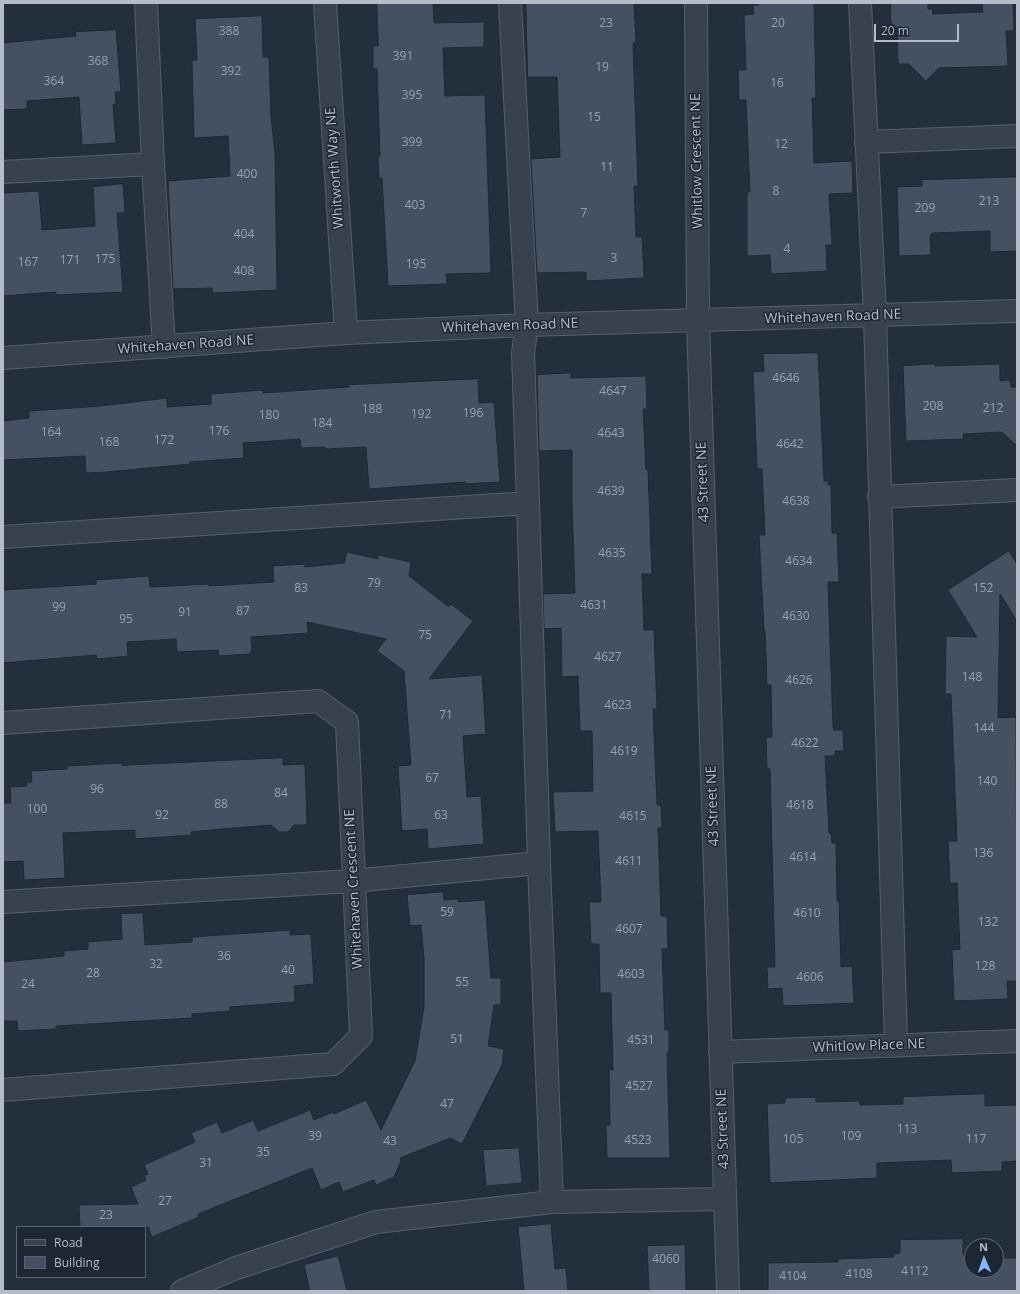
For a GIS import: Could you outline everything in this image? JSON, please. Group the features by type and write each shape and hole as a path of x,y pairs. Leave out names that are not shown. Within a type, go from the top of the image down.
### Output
{"street":[{"path":"146,3 153,164 164,347"},
{"name":"Whitworth Way NE","path":"325,3 346,333"},
{"path":"510,3 527,325 523,352 539,863 552,1202"},
{"name":"Whitlow Crescent NE","path":"696,3 698,320"},
{"path":"860,3 875,316 879,497 896,1046"},
{"path":"866,142 1017,136"},
{"path":"3,172 153,164"},
{"name":"Whitehaven Road NE","path":"3,358 346,333 527,325 1017,311"},
{"name":"43 Street NE","path":"698,320 728,1291"},
{"path":"879,497 1017,490"},
{"path":"3,537 528,503"},
{"name":"Whitehaven Crescent NE","path":"3,723 318,701 347,722 352,881 361,1036 333,1064 3,1090"},
{"path":"3,902 352,881 539,863"},
{"name":"Whitlow Place NE","path":"720,1052 1017,1041"},
{"path":"182,1291 236,1268 376,1222 552,1202 724,1199"}],"building":[{"path":"377,3 433,3 434,23 484,22 484,47 443,48 445,96 485,95 491,273 446,274 447,284 388,286 382,178 379,178 378,156 380,156 377,69 373,69 373,46 378,46"},
{"path":"526,3 634,3 636,41 633,43 638,186 634,186 636,237 642,237 644,278 586,281 586,272 537,273 531,159 560,157 557,77 528,77"},
{"path":"758,3 814,3 816,98 812,98 814,163 852,161 853,193 829,194 832,245 826,245 827,271 771,274 770,255 747,256 747,192 750,192 746,100 739,100 738,70 746,70 744,15 754,14 753,5 758,5"},
{"path":"891,3 928,3 928,9 932,9 933,14 983,12 982,3 1013,3 1014,31 1006,31 1008,66 939,68 926,81 909,64 898,64 897,28 891,23"},
{"path":"262,16 263,57 269,57 271,117 275,153 277,290 213,293 212,288 173,289 168,181 230,176 228,136 194,138 192,60 197,60 195,19"},
{"path":"116,30 121,92 115,92 116,104 113,104 116,143 82,145 79,97 27,101 27,109 3,110 3,43 76,36 75,32"},
{"path":"1017,177 1017,251 990,252 990,231 932,233 933,235 930,235 931,255 899,256 897,187 922,186 922,180"},
{"path":"123,184 125,213 117,213 123,292 56,295 56,292 3,296 3,193 39,191 42,230 95,226 93,187"},
{"path":"818,353 824,481 828,481 828,485 831,485 832,533 837,533 839,582 828,582 833,727 834,730 843,730 844,751 835,751 835,756 825,756 829,833 831,833 832,843 836,843 837,901 839,901 841,967 852,966 854,1003 783,1006 782,988 768,989 767,967 775,967 770,769 767,769 766,737 772,737 771,685 767,685 759,535 765,535 762,469 757,469 753,372 764,371 763,354"},
{"path":"935,364 935,366 1000,364 1000,381 1010,380 1011,387 1017,387 1017,446 1002,432 963,434 964,439 906,441 903,366"},
{"path":"571,373 571,378 646,376 647,409 643,409 646,470 648,470 652,574 642,574 644,630 654,630 657,709 653,709 657,805 661,805 662,828 658,828 661,916 667,916 668,949 662,949 665,1030 669,1030 669,1053 667,1053 670,1158 607,1158 606,1125 610,1125 609,1070 613,1070 611,993 600,993 599,944 591,944 589,902 601,902 598,831 555,832 553,792 593,791 592,731 580,731 578,676 562,677 561,628 544,629 543,594 575,593 572,450 539,451 537,375"},
{"path":"478,379 479,403 494,402 500,482 465,484 465,482 369,489 366,447 325,449 325,447 301,448 300,439 243,443 244,458 190,462 190,464 107,472 86,473 85,456 3,460 3,421 29,418 29,411 100,406 167,398 167,407 211,404 211,394 263,390 263,393 349,387 349,385"},
{"path":"1009,551 1017,564 1017,621 1000,594 998,718 1016,717 1017,981 1007,981 1008,999 954,1001 952,950 960,949 957,883 950,883 948,841 957,841 951,694 945,694 946,636 977,637 948,590"},
{"path":"347,552 378,559 378,555 411,562 409,576 449,607 451,604 473,621 429,679 482,675 486,734 463,736 467,797 481,796 484,844 428,849 427,829 402,831 398,766 411,765 404,671 377,651 386,639 307,622 308,633 251,637 252,652 250,652 250,654 219,656 218,650 177,652 176,639 127,642 128,656 97,659 96,655 3,663 3,590 96,584 96,580 149,576 150,587 209,584 209,586 274,582 273,566 305,564 305,567 344,563"},
{"path":"283,758 283,765 305,764 307,825 294,825 288,832 279,832 271,825 191,832 191,835 135,839 135,830 63,833 65,878 24,880 23,861 3,862 3,803 11,803 10,787 27,786 26,783 32,782 31,771 67,769 67,766 122,763 122,765"},
{"path":"443,892 444,900 458,899 458,902 485,900 491,978 501,978 501,1005 494,1005 488,1046 504,1049 502,1065 462,1144 450,1138 400,1158 401,1161 394,1177 376,1185 374,1180 343,1192 339,1182 321,1190 312,1168 198,1214 199,1217 152,1237 148,1227 146,1226 80,1226 79,1205 138,1204 131,1187 146,1180 144,1175 148,1174 144,1165 195,1142 191,1133 217,1122 222,1133 253,1120 258,1131 310,1110 314,1120 333,1112 334,1114 366,1100 381,1130 415,1061 424,1007 424,959 421,925 410,926 407,895"},
{"path":"143,913 145,945 192,942 192,937 290,930 290,935 311,934 314,984 294,986 295,1002 230,1007 230,1011 192,1014 192,1018 56,1026 56,1029 18,1031 17,1021 3,1021 3,962 64,956 64,951 88,949 88,942 122,939 121,914"},
{"path":"985,1094 985,1106 1017,1105 1017,1161 1002,1162 1002,1171 952,1173 951,1160 877,1163 877,1178 770,1183 767,1104 785,1103 785,1098 816,1097 816,1102 860,1101 860,1105 903,1104 903,1097"},
{"path":"519,1148 522,1183 486,1186 483,1150"},
{"path":"551,1224 555,1269 566,1268 568,1291 524,1291 518,1227"},
{"path":"963,1239 964,1278 1004,1278 1004,1258 1017,1258 1017,1291 768,1291 768,1263 838,1262 838,1259 894,1257 894,1254 900,1253 900,1240"},
{"path":"685,1245 686,1291 649,1291 647,1246"},
{"path":"338,1256 347,1291 310,1291 304,1265"}]}
